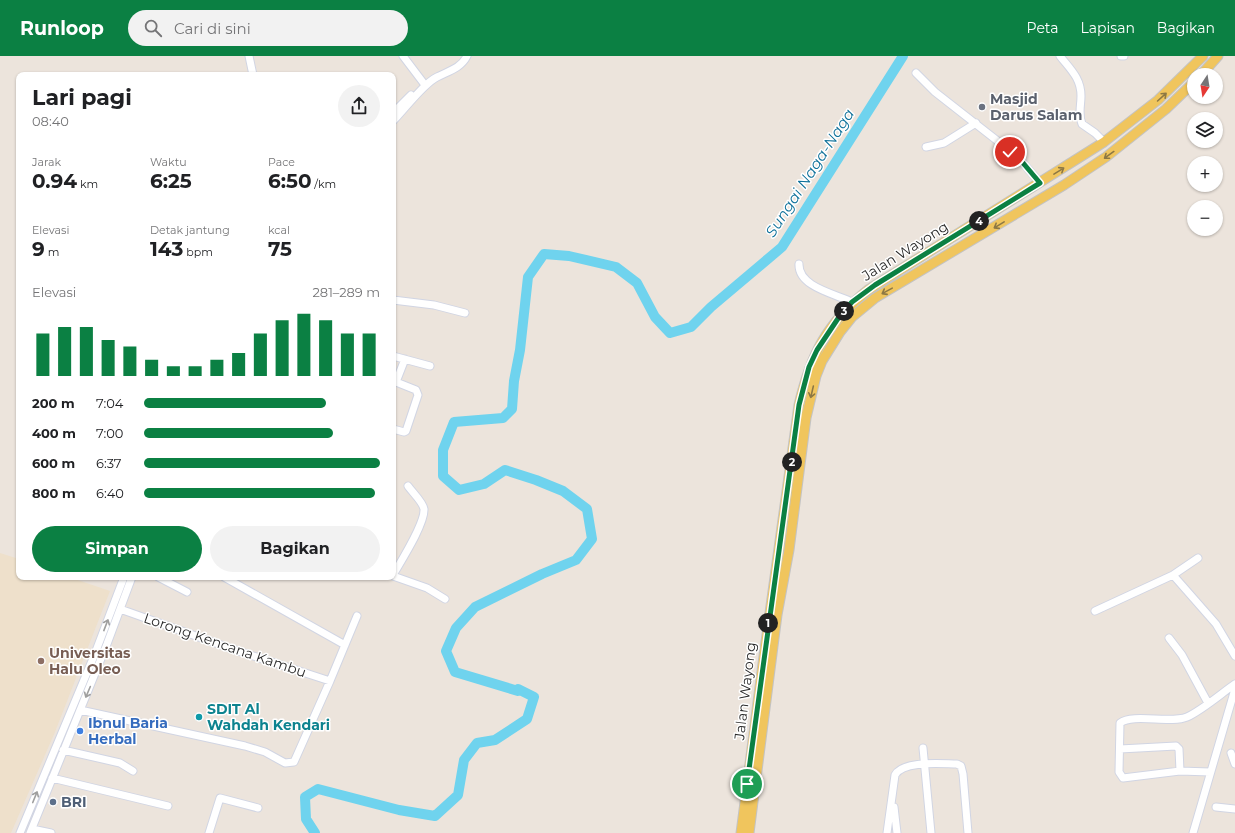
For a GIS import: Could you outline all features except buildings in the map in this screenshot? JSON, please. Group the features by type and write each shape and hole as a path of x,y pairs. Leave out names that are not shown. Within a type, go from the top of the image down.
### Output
{"main road":[{"name":"Jalan Wayong","path":"741,833 799,405 809,367 817,350 841,314 852,302 875,285 1104,142 1132,122 1169,90 1203,56"},
{"path":"1207,68 1218,56"},
{"name":"Jalan Wayong","path":"749,833 777,615 789,550 806,418 816,376 822,361 840,332 852,317 875,298 1064,185 1106,157 1166,110 1187,89"},
{"path":"1132,122 1139,131"}],"street":[{"path":"249,56 252,72"},
{"path":"403,56 425,85"},
{"path":"407,56 422,77 425,85"},
{"path":"396,118 425,85 437,77 459,67 468,56"},
{"path":"1060,56 1078,79 1081,97 1080,116 1082,124 1095,133 1104,142"},
{"path":"916,73 936,92 1018,157 1040,183"},
{"path":"396,110 420,86 425,85"},
{"path":"926,147 944,143 976,123"},
{"path":"799,264 800,273 814,286 852,302"},
{"path":"396,300 434,305 465,313"},
{"path":"396,357 430,366"},
{"path":"396,430 404,432 406,430 418,395 416,390 396,382 405,359"},
{"path":"396,570 417,531 424,512 422,504 408,486"},
{"path":"1095,611 1173,575 1198,558"},
{"path":"1173,575 1216,624 1235,656"},
{"path":"396,576 427,588 445,599"},
{"path":"20,833 86,675 123,580"},
{"path":"51,833 31,831 131,580"},
{"path":"164,580 187,592"},
{"path":"229,580 345,645"},
{"name":"Lorong Kencana Kambu","path":"120,609 238,651 330,681"},
{"path":"80,710 245,746 289,763 296,759 357,616"},
{"path":"1169,638 1182,656 1208,703"},
{"path":"86,675 93,678"},
{"path":"1210,772 1180,772 1123,778 1119,772 1120,723 1122,721 1144,719 1178,719 1187,717 1235,684"},
{"path":"1193,833 1235,689"},
{"path":"1120,749 1176,746 1179,749 1180,772"},
{"path":"923,748 933,833"},
{"path":"64,750 120,763 133,771"},
{"path":"1231,753 1235,764"},
{"path":"887,833 895,775 901,768 926,764 958,764 961,766 968,833"},
{"path":"52,778 168,806"},
{"path":"209,833 219,799 223,797 258,808"},
{"path":"892,800 897,833"},
{"path":"1216,807 1235,809"}],"shaded area":[{"name":"Universitas Halu Oleo","path":"0,553 16,558 16,580 78,580 110,591 55,732 11,833 0,833"}],"waterway":[{"name":"Sungai Naga-Naga","path":"315,833 306,819 305,797 318,789 399,810 435,816 458,795 464,760 477,743 495,740 527,719 534,697 518,689 518,691 455,672 446,651 456,628 475,607 542,574 576,560 592,539 587,509 563,491 505,470 484,484 459,490 443,476 443,450 454,422 503,418 512,409 514,381 520,350 528,277 544,254 569,256 616,267 637,283 655,317 670,333 691,327 711,307 782,247 903,56"}],"place":[{"name":"Masjid Darus Salam","path":"982,107"},
{"name":"Universitas Halu Oleo","path":"41,661"},
{"name":"SDIT Al Wahdah Kendari","path":"199,717"},
{"name":"Ibnul Baria Herbal","path":"80,731"},
{"name":"BRI","path":"53,802"}],"route":[{"path":"747,784 799,405 809,367 826,334 852,302 875,285 1040,183 1018,157 1010,152"}]}
